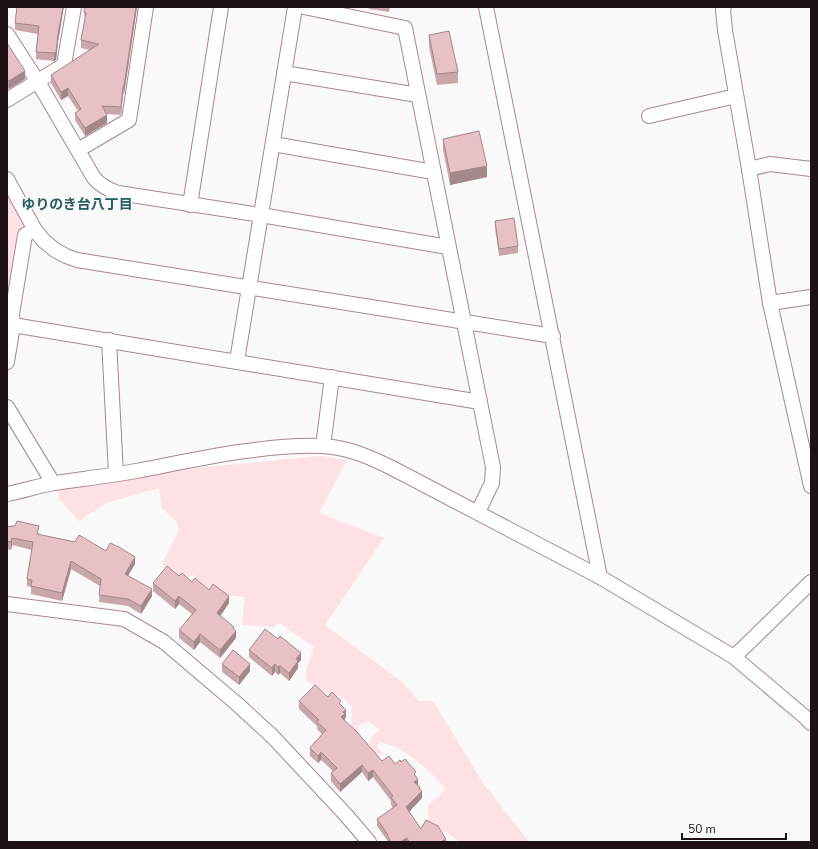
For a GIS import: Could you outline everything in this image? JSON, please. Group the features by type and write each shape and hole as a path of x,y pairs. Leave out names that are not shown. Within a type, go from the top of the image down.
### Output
{"street":[{"path":"7,100 64,65 74,7"},
{"path":"78,150 129,120 146,7"},
{"path":"190,205 220,7"},
{"path":"237,361 295,7"},
{"path":"304,7 405,28 493,467 492,483 478,512"},
{"path":"486,7 600,577"},
{"path":"724,7 725,30 770,303 811,486"},
{"path":"7,34 38,82 98,183 112,191 448,247"},
{"path":"284,73 418,95"},
{"path":"650,116 736,96"},
{"path":"273,144 434,172"},
{"path":"749,169 770,164 811,169"},
{"path":"7,179 35,230 44,241 55,250 78,260 553,336"},
{"path":"7,362 13,325 12,314 25,235 35,230"},
{"path":"770,303 811,297"},
{"path":"13,325 480,402"},
{"path":"109,340 116,474"},
{"path":"323,446 332,377"},
{"path":"7,407 53,483"},
{"path":"7,494 53,483 116,474 208,457 262,450 323,446 347,450 369,457 478,512 600,577 734,657 811,723"},
{"path":"734,657 811,582"},
{"path":"7,604 124,619 164,642 225,693 272,736 346,815 368,842"}],"shaded area":[{"path":"7,185 35,230 24,233 7,339"},
{"path":"321,456 347,460 319,513 384,538 325,625 401,681 419,701 433,701 483,783 529,842 460,842 439,827 429,824 428,805 446,789 416,760 399,749 380,742 377,746 383,755 372,753 369,742 375,733 380,730 369,721 359,725 359,735 351,727 352,707 342,696 332,696 307,681 305,674 314,647 278,622 274,627 242,625 245,597 228,595 204,588 193,575 186,579 162,564 179,530 176,521 162,508 159,488 106,503 79,521 59,499 58,491 176,470"}],"building":[{"path":"17,7 63,7 56,52 36,52 39,26 15,23"},
{"path":"85,7 136,7 121,107 102,106 107,115 85,128 75,113 81,109 68,88 61,92 51,75 99,44 81,40 86,13 84,12"},
{"path":"449,31 458,72 437,74 429,35"},
{"path":"7,43 25,71 9,81 7,80"},
{"path":"479,131 487,166 450,173 443,139"},
{"path":"514,218 518,246 499,249 495,221"},
{"path":"17,521 39,526 37,534 75,542 79,535 106,551 110,543 119,547 135,557 125,574 152,589 141,606 128,599 99,595 101,579 71,561 62,593 31,586 32,580 27,579 33,542 12,538 11,542 7,541 7,526 15,526"},
{"path":"167,566 179,576 182,573 192,582 195,578 209,590 213,584 229,596 217,613 234,627 233,628 236,631 220,650 200,634 194,642 179,630 196,610 179,596 175,601 153,583"},
{"path":"265,629 278,639 280,636 301,653 296,659 298,661 289,673 275,664 272,668 249,650"},
{"path":"233,650 250,664 239,677 222,664"},
{"path":"315,685 328,697 332,692 341,701 339,703 346,710 343,712 345,714 341,717 357,732 382,761 389,756 395,764 400,760 401,762 405,759 416,772 414,774 418,779 414,782 422,791 406,807 421,829 426,820 438,826 446,839 441,842 409,842 407,838 400,842 391,842 377,819 397,805 391,797 393,796 373,770 368,773 362,765 340,784 331,773 337,768 321,752 318,756 310,748 326,730 317,722 319,720 299,701"}],"district":[{"name":"ゆりのき台八丁目","path":"77,204"}]}
